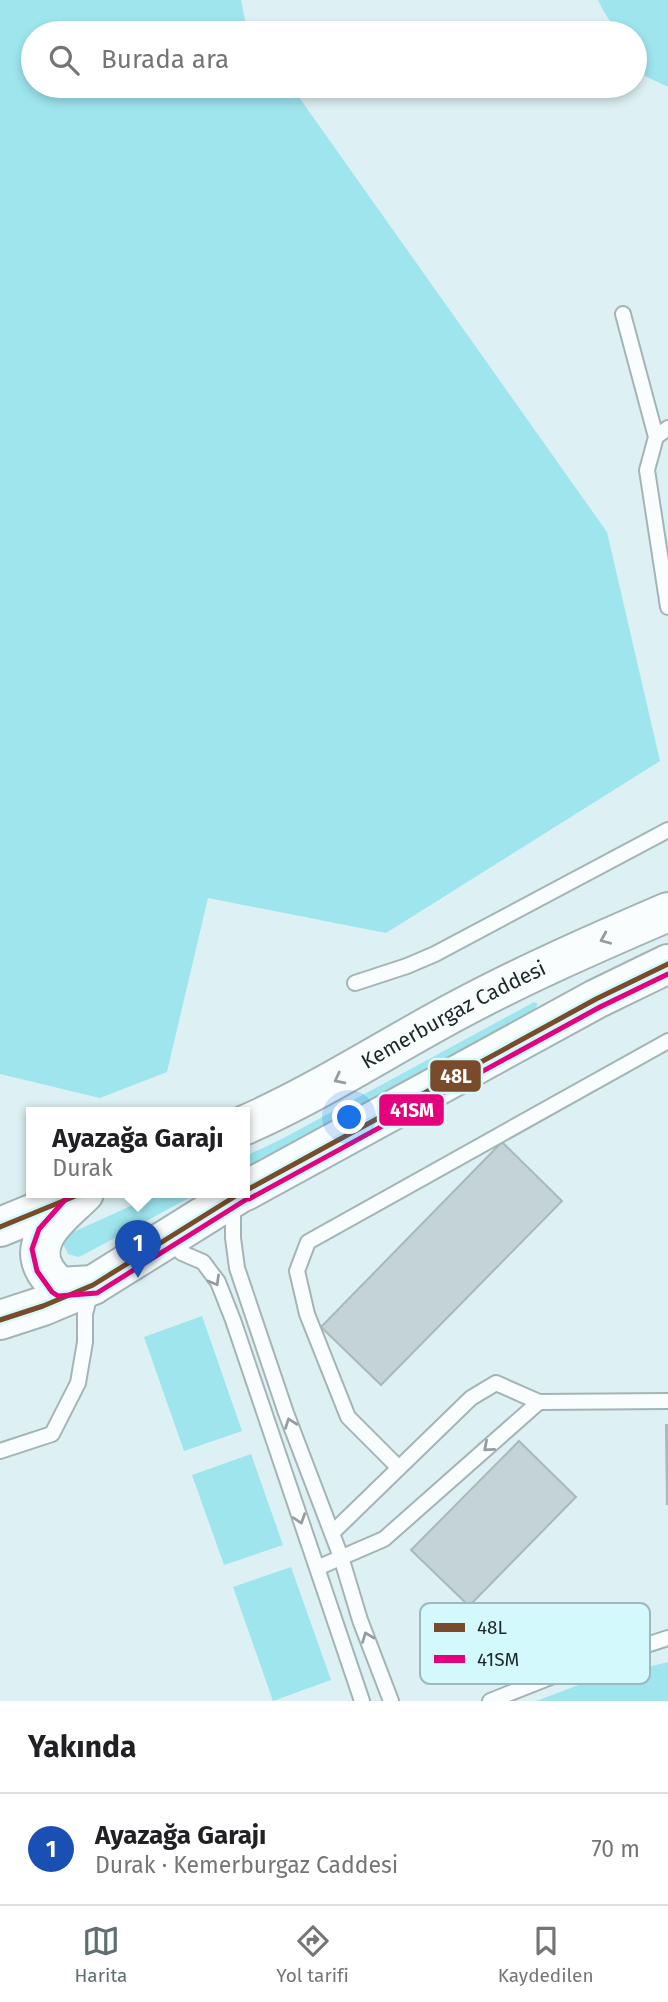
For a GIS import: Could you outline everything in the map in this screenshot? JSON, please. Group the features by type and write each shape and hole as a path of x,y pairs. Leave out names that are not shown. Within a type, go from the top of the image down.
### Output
{"main road":[{"name":"Kemerburgaz Caddesi","path":"250,1123 349,1074 456,1012 570,954 668,912"},
{"path":"250,1188 596,999 668,964"},
{"path":"0,1227 72,1198"},
{"path":"80,1198 45,1232 40,1246 44,1268 59,1287 93,1285"},
{"path":"0,1320 93,1285 232,1198"}],"lane":[{"path":"622,314 656,438 647,470 668,607"},
{"path":"656,438 668,428"},
{"path":"355,982 435,954 668,830"},
{"path":"399,1468 348,1417 307,1314 297,1271 308,1242 668,1041"},
{"path":"239,1198 233,1238 237,1268 286,1413 341,1557 360,1620 391,1701"},
{"path":"166,1238 181,1253 203,1262 218,1282 362,1701"},
{"path":"0,1451 51,1434 78,1383 85,1342 85,1314 93,1285"},
{"path":"332,1533 471,1398 496,1383 539,1402 668,1401"},
{"path":"317,1568 384,1539 539,1402"},
{"path":"650,1644 668,1638"},
{"path":"490,1701 533,1684"}],"shaded area":[{"path":"0,0 241,0 246,21 21,21 21,98 300,98 607,532 660,761 386,933 208,898 167,1072 100,1098 0,1074"},
{"path":"598,0 668,0 668,87 647,77 647,21 610,21"},
{"path":"534,1002 538,1004 535,1009 250,1165 250,1154"},
{"path":"149,1198 189,1198 78,1257 68,1254 62,1237"},
{"path":"202,1316 242,1431 184,1451 144,1337"},
{"path":"251,1454 283,1545 224,1565 192,1475"},
{"path":"291,1567 331,1680 273,1701 233,1587"},
{"path":"668,1662 668,1701 536,1701 581,1684 650,1684 650,1666"}],"building":[{"path":"502,1142 562,1201 381,1385 321,1327"},
{"path":"668,1425 668,1504 667,1504"},
{"path":"519,1441 576,1497 472,1603 466,1603 411,1550"}],"transit line":[{"name":"48L","path":"250,1188 596,999 668,964"},
{"name":"41SM","path":"249,1199 600,1007 668,974"},
{"name":"41SM","path":"67,1198 39,1229 32,1249 37,1271 58,1296 97,1293 247,1199"},
{"name":"48L","path":"0,1227 70,1198"},
{"name":"48L","path":"0,1320 93,1285 232,1198"}],"place":[{"name":"Ayazağa Garajı","path":"138,1278"}]}
